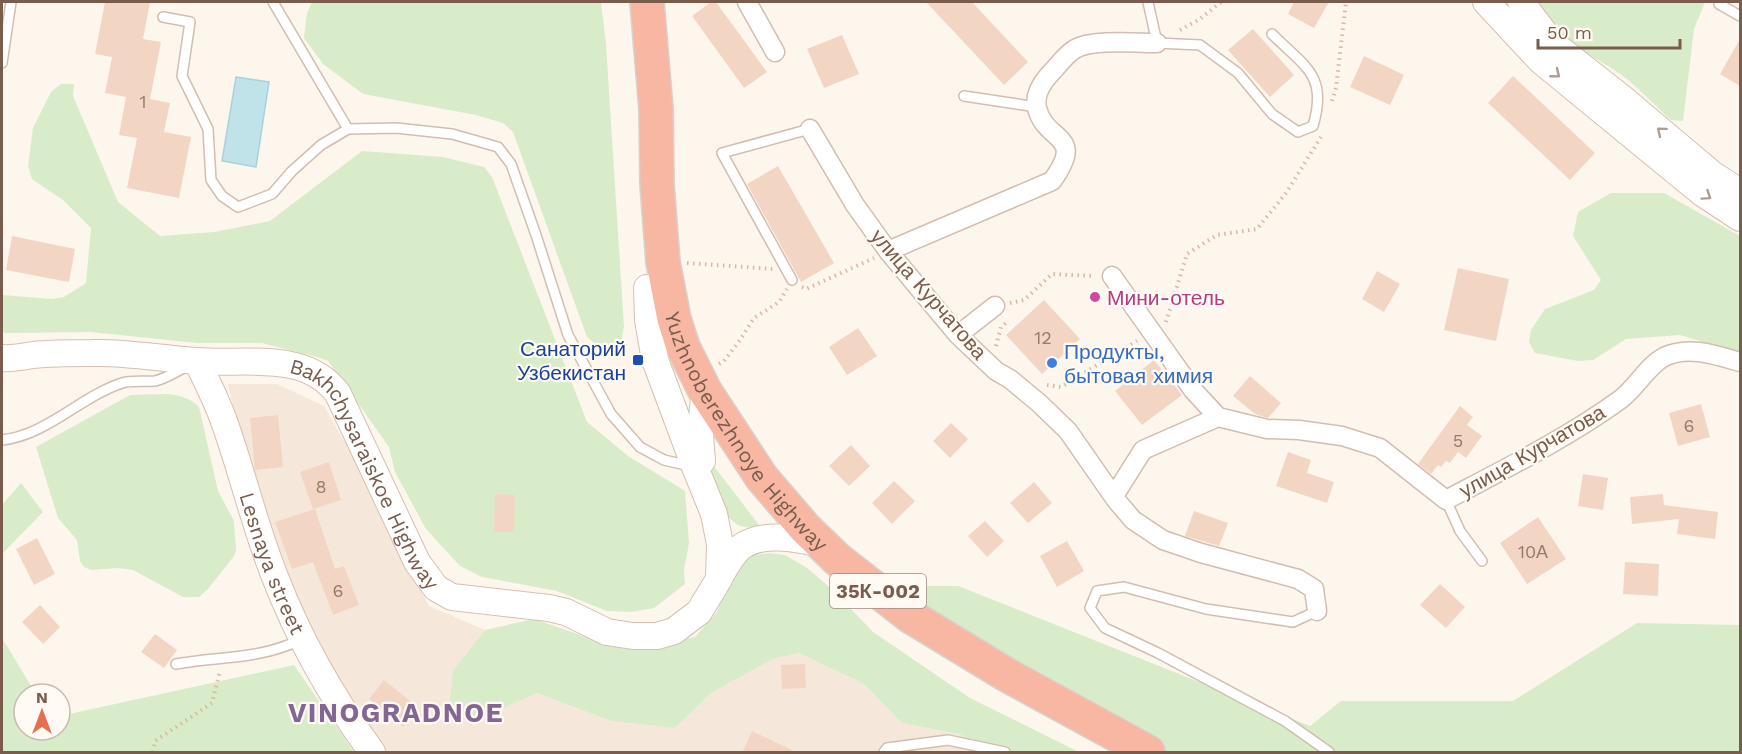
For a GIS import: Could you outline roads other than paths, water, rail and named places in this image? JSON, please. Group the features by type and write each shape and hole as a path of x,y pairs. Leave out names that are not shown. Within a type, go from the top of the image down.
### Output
{"highway":[{"name":"Yuzhnoberezhnoye Highway","path":"628,2 655,275"},
{"name":"Yuzhnoberezhnoye Highway","path":"647,2 656,109 656,328 670,370 702,406 715,446 745,486 806,541 856,598 916,638 1119,753"},
{"name":"Yuzhnoberezhnoye Highway","path":"806,541 910,616 958,647 1148,753"}],"main road":[{"path":"1486,2 1541,62 1702,193 1740,218"},
{"path":"1521,2 1552,43 1712,174 1740,192"},
{"path":"655,275 648,320 655,360 700,478"},
{"name":"Bakhchysaraiskoe Highway","path":"2,358 94,352 197,361 292,364 309,370 331,384 354,424 417,562 436,588 452,597 566,612 607,632 633,636 657,636 674,631 699,612 719,579 720,544 714,514 700,478"},
{"name":"Lesnaya street","path":"197,361 225,422 258,531 275,578 302,639 355,729 372,753"},
{"path":"700,478 702,406"},
{"path":"719,579 730,560 742,547 754,541 806,541"}],"street":[{"path":"747,2 775,52"},
{"path":"888,251 1052,182 1064,165 1066,152 1063,143 1042,120 1037,107 1037,94 1043,82 1075,49 1114,42 1157,44"},
{"name":"улица Курчатова","path":"810,129 855,205 888,251 958,335 996,371 1010,379 1039,403 1068,431 1116,500 1133,520 1163,540 1201,553 1298,579 1314,589 1317,611"},
{"path":"1112,276 1193,390 1218,417 1143,450 1114,496"},
{"path":"958,335 995,306"},
{"name":"улица Курчатова","path":"1218,417 1266,429 1299,430 1342,436 1380,448 1446,500 1553,442 1607,408 1623,397 1664,357 1681,352 1704,352 1740,362"}],"lane":[{"path":"2,63 11,2"},
{"path":"273,2 348,129"},
{"path":"1148,2 1157,44 1200,45 1238,72 1272,114 1298,132 1313,126 1319,104 1315,76 1272,34"},
{"path":"1719,4 1740,16"},
{"path":"162,17 190,22 182,76 208,129 211,180 222,196 238,207 272,194 292,171 321,146 348,129 396,128 452,134 498,147 511,164 568,334 611,414 627,435 640,447 700,478"},
{"path":"964,96 1037,107"},
{"path":"792,280 722,153 810,129"},
{"path":"2,440 18,438 124,382 158,380 197,361"},
{"path":"1446,500 1460,531 1482,561"},
{"path":"1317,611 1293,622 1260,618 1206,609 1124,587 1097,591 1089,608 1105,628 1158,653 1285,721 1329,753"},
{"path":"176,664 201,659 241,658 279,650 302,639"},
{"path":"884,753 886,748 948,740 1005,753"}],"water":[{"path":"236,77 269,82 256,167 222,161"}],"place":[{"name":"Мини-отель","path":"1095,297"},
{"name":"Санаторий Узбекистан","path":"638,360"},
{"name":"Продукты, бытовая химия","path":"1052,363"}],"district":[{"name":"VINOGRADNOE","path":"396,713"}]}
